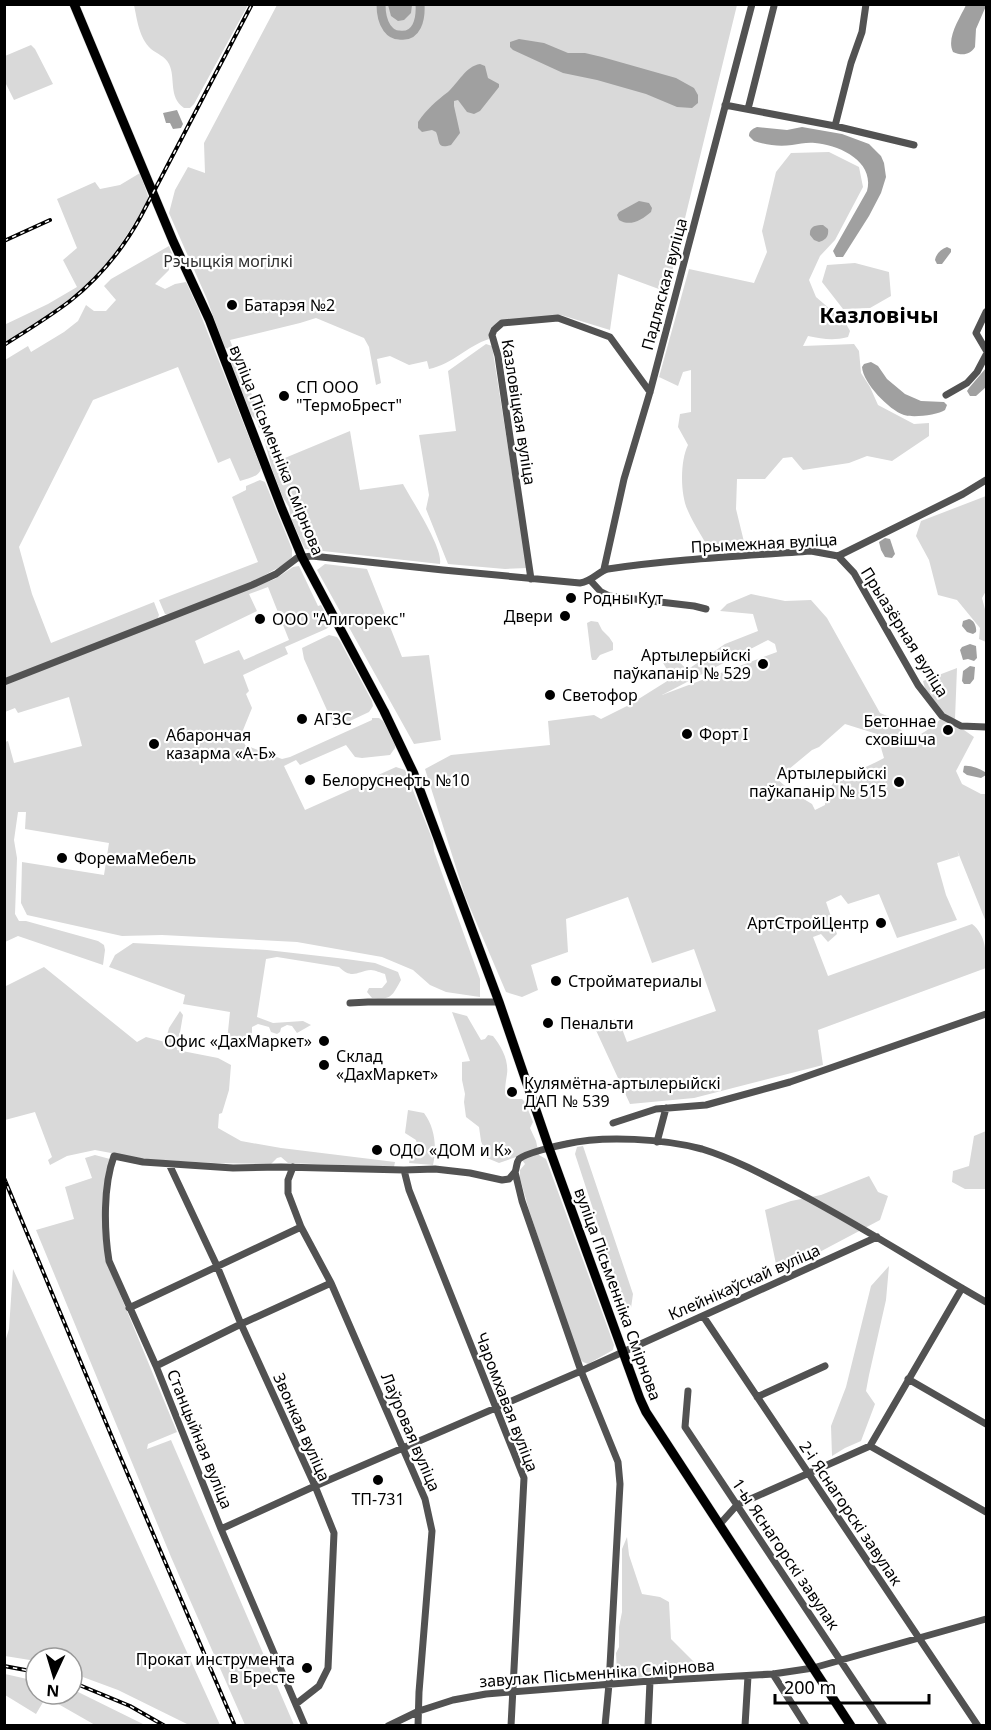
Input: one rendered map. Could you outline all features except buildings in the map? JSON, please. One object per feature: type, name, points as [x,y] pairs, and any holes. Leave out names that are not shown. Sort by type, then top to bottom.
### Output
[{"type":"main road","name":"вуліца Пісьменніка Смірнова","points":[[74,4],[173,241],[209,319],[302,556],[404,753],[500,1002],[549,1148],[622,1352],[646,1412],[851,1725]]},
{"type":"street","name":"Падляская вуліца","points":[[604,569],[624,479],[650,392],[752,4]]},
{"type":"street","points":[[835,126],[850,63],[862,32],[866,4]]},
{"type":"street","points":[[748,109],[774,6]]},
{"type":"street","points":[[725,105],[835,126],[914,145]]},
{"type":"street","points":[[987,312],[975,333],[987,350]]},
{"type":"street","name":"Казловіцкая вуліца","points":[[531,579],[498,356],[492,335],[494,330],[502,323],[558,318],[610,337],[650,392]]},
{"type":"street","points":[[946,395],[967,383],[987,355]]},
{"type":"street","name":"Прымежная вуліца","points":[[604,569],[811,551],[838,556],[987,480]]},
{"type":"street","points":[[4,682],[252,585],[270,577],[302,556],[323,556],[580,583],[599,575],[604,569]]},
{"type":"street","name":"Прыазёрная вуліца","points":[[838,556],[854,573],[918,685],[942,716],[961,726],[987,727]]},
{"type":"street","points":[[590,580],[601,592],[609,596],[706,609]]},
{"type":"street","points":[[350,1003],[500,1002]]},
{"type":"street","points":[[613,1123],[656,1109],[706,1105],[790,1082],[987,1014]]},
{"type":"street","points":[[657,1142],[666,1108]]},
{"type":"street","points":[[169,1164],[233,1168],[435,1169],[502,1180],[509,1179],[517,1161],[523,1157],[549,1148],[587,1140],[657,1142],[701,1149],[733,1160],[806,1197],[987,1302]]},
{"type":"street","name":"Станцыйная вуліца","points":[[169,1164],[114,1156],[109,1169],[106,1205],[109,1261],[156,1366],[221,1529],[305,1725]]},
{"type":"street","name":"Звонкая вуліца","points":[[169,1164],[315,1486],[333,1533],[328,1668],[319,1686],[296,1704]]},
{"type":"street","name":"Лаўровая вуліца","points":[[293,1167],[288,1180],[288,1193],[301,1227],[331,1283],[425,1499],[432,1531],[418,1725]]},
{"type":"street","name":"Чаромхавая вуліца","points":[[404,1170],[409,1190],[524,1478],[511,1725]]},
{"type":"street","points":[[514,1172],[581,1371],[618,1462],[620,1484],[605,1725]]},
{"type":"street","points":[[129,1308],[301,1227]]},
{"type":"street","name":"Клейнікаўскай вуліца","points":[[221,1529],[581,1371],[877,1237]]},
{"type":"street","points":[[156,1366],[331,1283]]},
{"type":"street","points":[[718,1525],[737,1505],[870,1446],[962,1288]]},
{"type":"street","name":"2-і Яснагорскі завулак","points":[[703,1316],[978,1725]]},
{"type":"street","points":[[757,1397],[825,1366]]},
{"type":"street","points":[[908,1379],[987,1424]]},
{"type":"street","name":"1-ы Яснагорскі завулак","points":[[688,1391],[686,1427],[884,1725]]},
{"type":"street","points":[[870,1446],[987,1512]]},
{"type":"street","points":[[813,1668],[987,1619]]},
{"type":"street","name":"завулак Пісьменніка Смірнова","points":[[388,1725],[419,1711],[453,1700],[486,1694],[748,1676],[813,1668]]},
{"type":"street","points":[[773,1674],[806,1725]]},
{"type":"street","points":[[745,1725],[748,1676]]},
{"type":"street","points":[[648,1725],[650,1681]]},
{"type":"green space","points":[[134,5],[248,5],[190,108],[184,108],[179,104],[174,93],[171,69],[163,57],[147,45],[139,28]]},
{"type":"green space","name":"Рэчыцкія могілкі","points":[[277,5],[737,5],[667,292],[618,274],[610,330],[561,315],[504,321],[491,327],[489,339],[438,367],[429,369],[427,361],[409,365],[390,356],[377,359],[381,383],[376,385],[369,347],[364,338],[316,318],[230,340],[233,348],[224,347],[207,299],[169,213],[175,190],[188,167],[205,173],[204,143]]},
{"type":"green space","points":[[31,45],[53,84],[14,100],[5,82],[5,56]]},
{"type":"green space","points":[[829,152],[859,167],[863,187],[835,240],[820,256],[809,280],[816,297],[845,322],[850,331],[848,337],[838,339],[808,336],[803,346],[854,344],[859,351],[861,373],[878,405],[914,424],[929,423],[929,436],[892,461],[867,456],[849,463],[803,470],[792,457],[783,458],[765,479],[737,479],[736,509],[746,550],[711,553],[688,511],[682,487],[682,468],[688,445],[678,427],[680,414],[691,412],[691,370],[683,372],[678,386],[659,377],[689,269],[754,283],[767,252],[762,231],[776,172],[791,153]]},
{"type":"green space","points":[[140,173],[149,199],[100,272],[68,303],[5,343],[4,325],[77,287],[63,260],[77,248],[57,199],[95,182],[100,189],[120,185]]},
{"type":"green space","points":[[169,246],[174,259],[168,263],[169,270],[155,284],[165,289],[186,282],[261,468],[256,475],[240,481],[230,458],[218,463],[178,367],[93,400],[19,547],[32,594],[51,643],[154,602],[159,615],[157,620],[170,615],[165,614],[159,600],[258,562],[232,497],[246,490],[246,486],[260,480],[265,482],[292,549],[292,557],[261,578],[253,587],[275,579],[293,567],[299,566],[318,606],[321,605],[331,624],[326,629],[285,647],[288,654],[243,675],[249,691],[246,694],[252,708],[241,735],[245,745],[282,759],[372,720],[372,718],[379,718],[383,721],[395,743],[395,748],[390,755],[355,757],[346,745],[300,765],[296,760],[284,766],[305,810],[396,767],[405,770],[433,841],[434,851],[480,979],[480,997],[446,992],[430,985],[413,970],[382,957],[297,942],[162,935],[122,936],[27,915],[21,903],[22,862],[104,875],[109,843],[25,829],[26,812],[18,812],[14,840],[17,858],[15,914],[19,921],[98,941],[104,945],[103,965],[18,936],[5,942],[5,742],[8,741],[14,763],[82,746],[69,697],[18,713],[15,708],[5,712],[5,360],[28,346],[31,352],[64,332],[78,321],[86,305],[94,311],[106,311],[116,300],[104,286],[111,279]],"holes":[[[268,587],[289,640],[244,660],[239,650],[204,664],[195,641],[257,611],[249,594]]]},
{"type":"green space","points":[[855,263],[889,272],[891,296],[870,308],[843,309],[822,282],[827,265]]},
{"type":"green space","points":[[486,344],[492,346],[527,568],[505,569],[448,564],[426,509],[429,495],[419,435],[456,431],[448,371]]},
{"type":"green space","points":[[234,352],[265,426],[259,428],[256,420],[250,414],[229,358]]},
{"type":"green space","points":[[350,431],[360,490],[403,484],[432,536],[440,556],[440,564],[305,549],[272,469],[265,436],[269,434],[280,460]]},
{"type":"green space","points":[[986,496],[986,591],[982,598],[986,613],[986,642],[979,639],[980,628],[957,600],[938,595],[929,560],[916,536],[921,521]]},
{"type":"green space","points":[[325,564],[367,569],[402,657],[429,655],[441,740],[414,744],[317,570]]},
{"type":"green space","points":[[751,594],[785,601],[811,600],[827,618],[880,713],[892,718],[910,741],[944,716],[926,692],[923,681],[957,668],[955,719],[974,737],[956,771],[962,784],[981,794],[986,794],[986,922],[957,850],[959,856],[937,863],[946,895],[957,920],[897,938],[879,894],[848,904],[841,895],[826,902],[837,934],[828,942],[821,934],[813,937],[828,976],[972,924],[983,938],[986,968],[818,1030],[823,1065],[694,1098],[630,1104],[594,1026],[618,1018],[627,1042],[716,1011],[694,949],[652,963],[628,897],[566,919],[568,952],[531,965],[538,990],[522,997],[506,992],[465,896],[425,769],[451,755],[550,745],[548,721],[594,715],[601,719],[629,705],[672,678],[659,656],[669,651],[687,670],[725,644],[758,631],[753,614],[720,611],[727,604]],"holes":[[[768,640],[775,644],[777,652],[662,695]],[[845,724],[877,734],[884,758],[840,777],[831,786],[825,805],[815,810],[812,804],[792,792],[777,779]]]},
{"type":"green space","points":[[598,622],[613,643],[613,650],[600,655],[596,660],[592,660],[591,656],[587,623]]},
{"type":"green space","points":[[329,635],[337,637],[340,641],[373,706],[369,712],[335,728],[304,659],[302,648]]},
{"type":"green space","points":[[133,943],[267,950],[375,963],[398,972],[401,980],[391,996],[372,998],[367,992],[369,988],[382,988],[387,982],[385,974],[371,970],[351,974],[339,967],[277,957],[266,959],[257,1017],[273,1023],[303,1021],[311,1025],[297,1033],[292,1026],[287,1025],[277,1034],[271,1032],[269,1027],[258,1024],[252,1027],[250,1043],[227,1041],[230,1012],[183,1004],[185,995],[109,967],[115,955]]},
{"type":"green space","points":[[44,967],[137,1042],[146,1037],[165,1042],[169,1028],[180,1011],[183,1015],[177,1050],[218,1058],[231,1065],[229,1090],[222,1113],[219,1114],[218,1128],[241,1141],[395,1162],[394,1167],[288,1163],[281,1157],[271,1164],[143,1159],[95,1150],[67,1156],[50,1165],[48,1160],[52,1157],[35,1112],[5,1120],[4,987]]},
{"type":"green space","points":[[452,1012],[467,1016],[481,1040],[488,1035],[493,1036],[496,1040],[507,1064],[505,1094],[525,1102],[533,1122],[530,1128],[539,1155],[546,1159],[614,1345],[613,1350],[588,1364],[579,1358],[529,1210],[520,1178],[520,1170],[525,1164],[519,1156],[499,1163],[487,1158],[479,1127],[466,1117],[462,1062],[470,1061]]},
{"type":"green space","points":[[408,1110],[424,1113],[431,1125],[435,1145],[433,1165],[409,1163],[412,1150],[418,1148],[416,1140],[405,1133]]},
{"type":"green space","points":[[986,1131],[986,1189],[965,1189],[952,1182],[953,1171],[969,1166],[974,1136]]},
{"type":"green space","points":[[583,1146],[633,1294],[631,1308],[626,1310],[575,1154],[577,1147]]},
{"type":"green space","points":[[95,1155],[110,1159],[106,1172],[105,1258],[177,1432],[148,1444],[147,1449],[171,1440],[294,1725],[245,1725],[171,1557],[36,1230],[74,1219],[65,1187],[92,1178],[85,1158]]},
{"type":"green space","points":[[869,1176],[878,1192],[888,1196],[880,1220],[778,1274],[765,1210],[791,1201],[821,1195]]},
{"type":"green space","points":[[889,1266],[886,1300],[866,1391],[875,1404],[861,1441],[832,1456],[831,1426],[846,1387],[871,1286]]},
{"type":"green space","points":[[13,1269],[220,1725],[189,1725],[118,1690],[84,1677],[84,1646],[24,1646],[24,1659],[5,1656],[4,1345],[9,1329]]},
{"type":"green space","points":[[627,1537],[629,1555],[642,1594],[660,1597],[669,1602],[671,1639],[697,1665],[694,1673],[622,1679],[617,1674],[616,1653],[619,1647],[622,1612],[622,1549]]},
{"type":"green space","points":[[5,1674],[24,1678],[24,1706],[41,1706],[36,1714],[5,1695]]},
{"type":"green space","points":[[84,1695],[145,1725],[95,1725],[62,1706],[84,1706]]},
{"type":"shaded area","points":[[388,5],[412,5],[411,13],[404,20],[398,21],[391,16]]},
{"type":"shaded area","points":[[966,5],[986,6],[976,29],[975,47],[966,54],[960,54],[953,52],[951,41]]},
{"type":"shaded area","points":[[519,39],[544,43],[568,53],[585,53],[602,57],[676,78],[694,88],[698,95],[698,103],[692,108],[677,107],[646,94],[563,73],[513,50],[510,42]]},
{"type":"shaded area","points":[[480,64],[485,66],[488,78],[499,84],[499,87],[480,111],[474,114],[467,112],[458,100],[454,101],[460,133],[451,145],[443,146],[439,143],[436,132],[432,130],[422,132],[418,128],[418,122],[466,71]]},
{"type":"shaded area","points":[[177,110],[183,124],[181,128],[173,129],[170,123],[166,123],[163,113]]},
{"type":"shaded area","points":[[757,127],[787,130],[802,127],[842,134],[869,144],[881,156],[886,177],[881,193],[843,257],[836,257],[833,251],[867,191],[866,171],[853,156],[824,144],[777,146],[754,141],[749,134]]},
{"type":"shaded area","points":[[639,201],[649,203],[652,208],[651,212],[636,222],[627,223],[619,220],[617,215],[619,212]]},
{"type":"shaded area","points":[[823,225],[828,229],[828,234],[824,240],[819,242],[814,240],[810,235],[812,228]]},
{"type":"shaded area","points":[[947,247],[951,249],[951,252],[942,264],[937,264],[936,256]]},
{"type":"shaded area","points":[[871,362],[878,366],[887,379],[905,394],[921,401],[944,402],[947,405],[945,410],[908,416],[891,408],[872,388],[863,373],[864,364]]},
{"type":"shaded area","points":[[986,368],[986,387],[976,396],[970,396],[967,391]]},
{"type":"shaded area","points":[[885,538],[890,539],[895,554],[892,558],[885,557],[881,550],[879,542]]},
{"type":"shaded area","points":[[969,619],[976,626],[976,632],[973,634],[967,632],[962,626],[963,621]]},
{"type":"shaded area","points":[[970,644],[976,646],[977,658],[974,661],[963,660],[960,650]]},
{"type":"shaded area","points":[[970,666],[975,667],[974,679],[970,684],[964,684],[963,671]]},
{"type":"shaded area","points":[[964,766],[978,769],[986,775],[981,778],[967,775],[963,772]]},
{"type":"waterway","points":[[381,4],[384,23],[391,32],[397,35],[410,34],[417,26],[420,4]]},
{"type":"railway","points":[[4,345],[70,301],[91,283],[118,251],[141,216],[252,4]]},
{"type":"railway","points":[[4,241],[50,220]]},
{"type":"railway","points":[[4,1178],[235,1726]]},
{"type":"railway","points":[[4,1666],[24,1670]]},
{"type":"railway","points":[[84,1687],[130,1706],[165,1726]]},
{"type":"place","name":"Батарэя №2","points":[[232,305]]},
{"type":"place","name":"СП ООО \"ТермоБрест\"","points":[[284,396]]},
{"type":"place","name":"Родны Кут","points":[[571,598]]},
{"type":"place","name":"Двери","points":[[565,616]]},
{"type":"place","name":"ООО \"Алигорекс\"","points":[[260,619]]},
{"type":"place","name":"Артылерыйскі паўкапанір № 529","points":[[763,664]]},
{"type":"place","name":"Светофор","points":[[550,695]]},
{"type":"place","name":"АГЗС","points":[[302,719]]},
{"type":"place","name":"Бетоннае сховішча","points":[[948,730]]},
{"type":"place","name":"Форт I","points":[[687,734]]},
{"type":"place","name":"Абарончая казарма «А-Б»","points":[[154,744]]},
{"type":"place","name":"Белоруснефть №10","points":[[310,780]]},
{"type":"place","name":"Артылерыйскі паўкапанір № 515","points":[[899,782]]},
{"type":"place","name":"ФоремаМебель","points":[[62,858]]},
{"type":"place","name":"АртСтройЦентр","points":[[881,923]]},
{"type":"place","name":"Стройматериалы","points":[[556,981]]},
{"type":"place","name":"Пенальти","points":[[548,1023]]},
{"type":"place","name":"Офис «ДахМаркет»","points":[[324,1041]]},
{"type":"place","name":"Склад «ДахМаркет»","points":[[324,1065]]},
{"type":"place","name":"Кулямётна-артылерыйскі ДАП № 539","points":[[512,1092]]},
{"type":"place","name":"ОДО «ДОМ и К»","points":[[377,1150]]},
{"type":"place","name":"ТП-731","points":[[378,1480]]},
{"type":"place","name":"Прокат инструмента в Бресте","points":[[307,1668]]},
{"type":"district","name":"Казловічы","points":[[879,314]]}]
